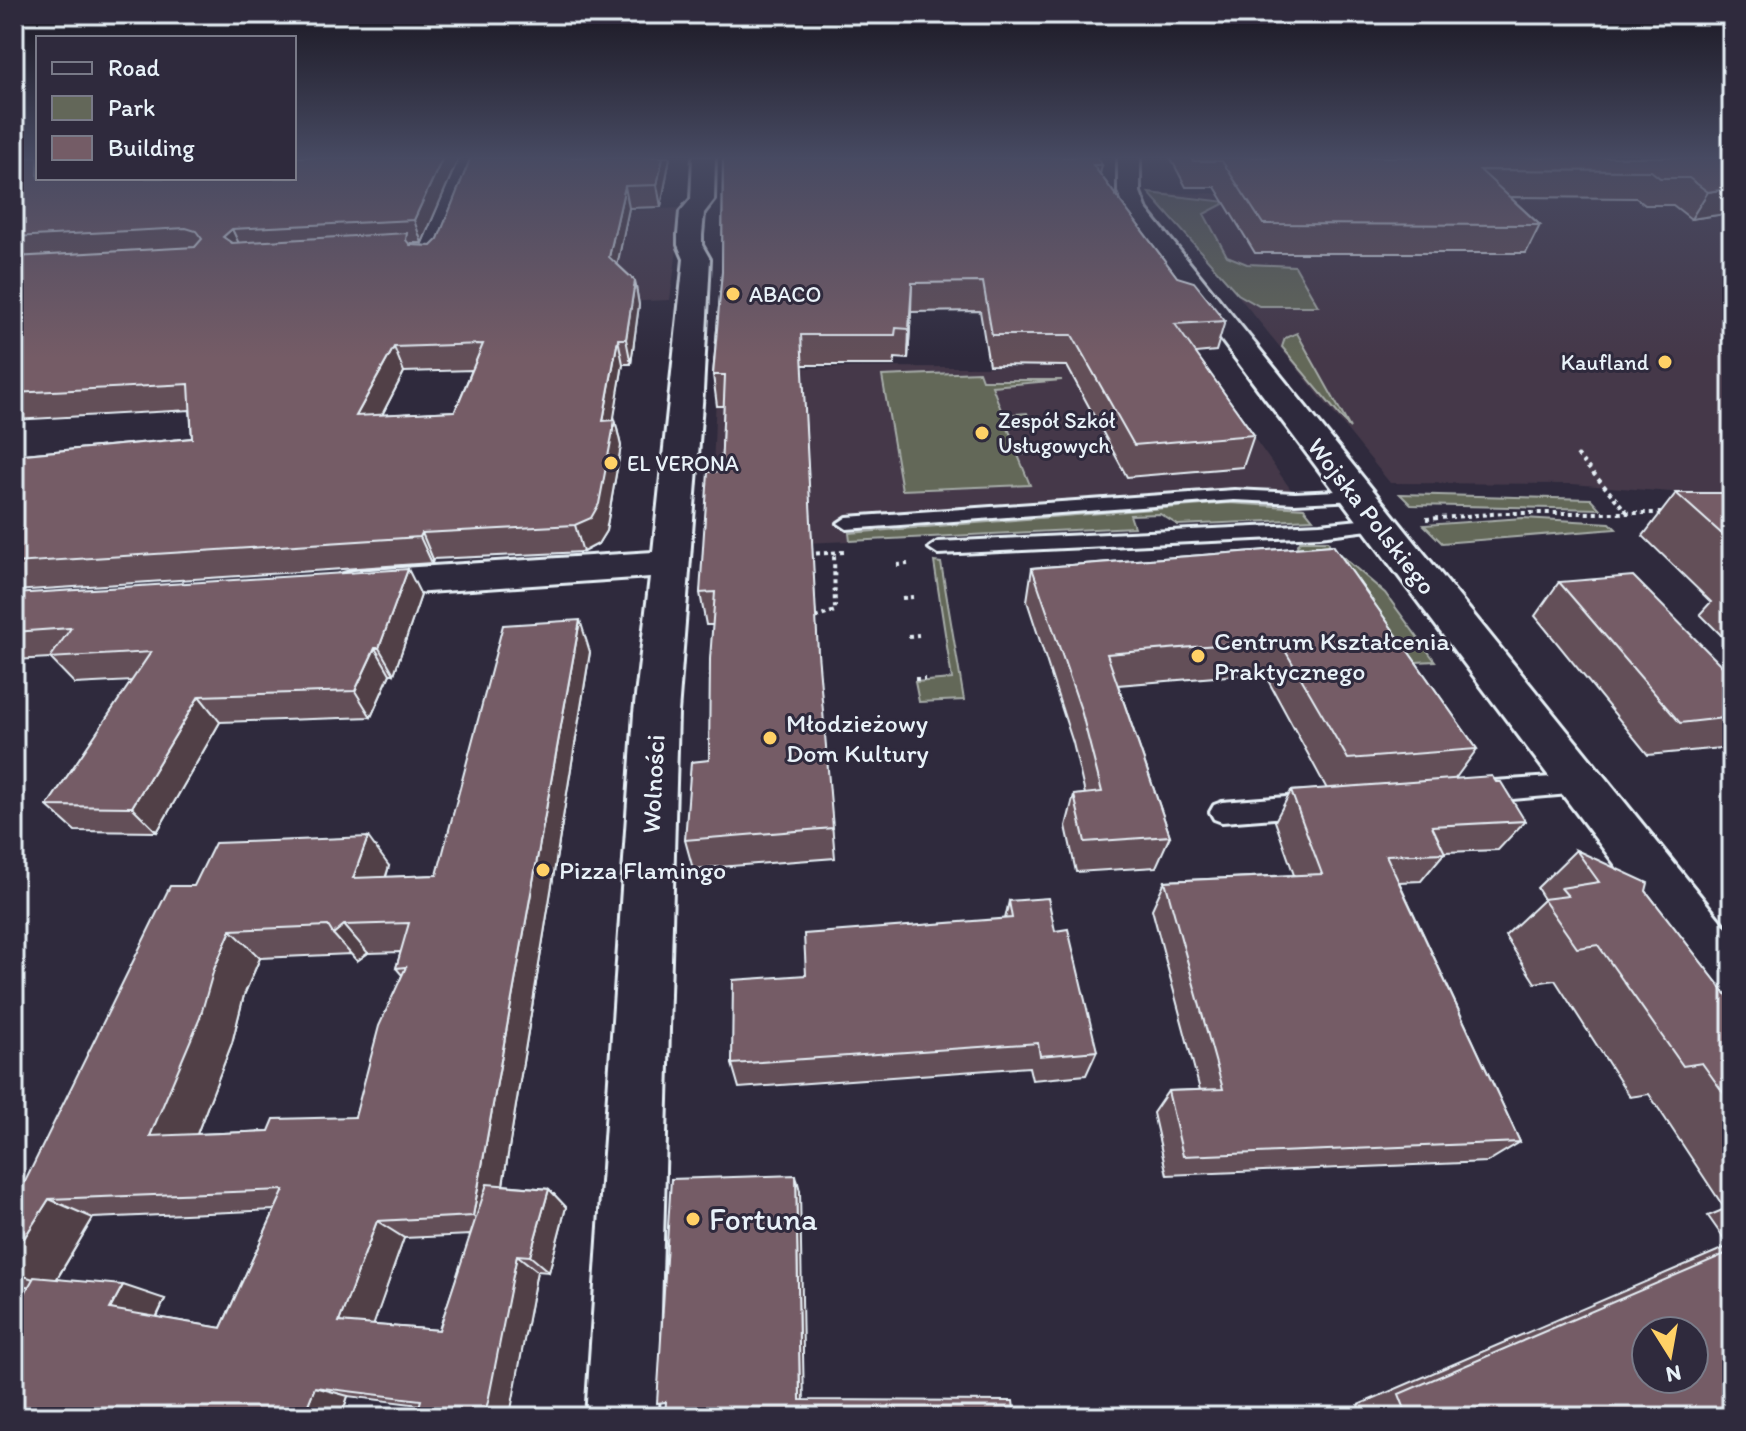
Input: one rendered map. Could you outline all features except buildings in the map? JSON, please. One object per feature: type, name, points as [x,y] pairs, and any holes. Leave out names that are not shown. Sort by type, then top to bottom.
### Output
[{"type":"street","name":"Wolności","points":[[622,1417],[656,713],[697,259],[690,245],[691,224]]},
{"type":"street","name":"Wojska Polskiego","points":[[1147,224],[1385,513],[1581,784],[1728,968]]},
{"type":"street","points":[[315,587],[671,563]]},
{"type":"lane","points":[[847,523],[1234,495],[1295,498],[1385,513]]},
{"type":"lane","points":[[938,548],[1320,530],[1385,513]]},
{"type":"lane","points":[[1461,793],[1581,784]]},
{"type":"lane","points":[[1222,812],[1333,803]]},
{"type":"path","points":[[1577,455],[1628,513]]},
{"type":"path","points":[[1385,513],[1672,513]]},
{"type":"path","points":[[803,554],[847,552]]},
{"type":"path","points":[[815,618],[835,611],[834,553]]},
{"type":"path","points":[[897,565],[908,564]]},
{"type":"path","points":[[902,598],[913,597]]},
{"type":"path","points":[[908,636],[919,635]]},
{"type":"path","points":[[915,679],[925,679]]},
{"type":"shaded area","points":[[464,224],[681,224],[670,300],[295,315],[445,269]]},
{"type":"shaded area","points":[[1180,224],[1732,224],[1732,497],[1572,484],[1390,483]]},
{"type":"shaded area","name":"Zespół Szkół Usługowych","points":[[1203,366],[1304,508],[1229,503],[849,533],[850,541],[710,547],[717,368]]},
{"type":"green space","points":[[1176,224],[1209,224],[1227,256],[1247,264],[1295,266],[1318,306],[1259,306],[1238,294]]},
{"type":"green space","points":[[1297,333],[1350,428],[1282,347],[1285,338]]},
{"type":"green space","points":[[979,372],[982,380],[1062,380],[992,386],[1003,415],[1027,413],[1029,419],[1005,421],[1016,448],[1039,446],[1042,452],[1018,455],[1030,485],[902,490],[882,376]]},
{"type":"green space","points":[[1400,494],[1591,499],[1600,509],[1411,505]]},
{"type":"green space","points":[[1229,503],[1304,508],[1313,519],[1178,525],[1160,514],[1130,515],[1134,527],[850,541],[849,533]]},
{"type":"green space","points":[[1523,518],[1610,523],[1616,529],[1442,543],[1424,525]]},
{"type":"green space","points":[[1300,541],[1328,541],[1385,593],[1435,661],[1375,664],[1296,548]]},
{"type":"green space","points":[[934,562],[941,563],[964,700],[919,702],[915,682],[952,679]]},
{"type":"place","name":"ABACO","points":[[733,294]]},
{"type":"place","name":"Kaufland","points":[[1665,362]]},
{"type":"place","name":"Zespół Szkół Usługowych","points":[[982,433]]},
{"type":"place","name":"EL VERONA","points":[[611,463]]},
{"type":"place","name":"Centrum Kształcenia Praktycznego","points":[[1198,656]]},
{"type":"place","name":"Młodzieżowy Dom Kultury","points":[[770,738]]},
{"type":"place","name":"Pizza Flamingo","points":[[543,870]]},
{"type":"place","name":"Fortuna","points":[[693,1219]]}]
